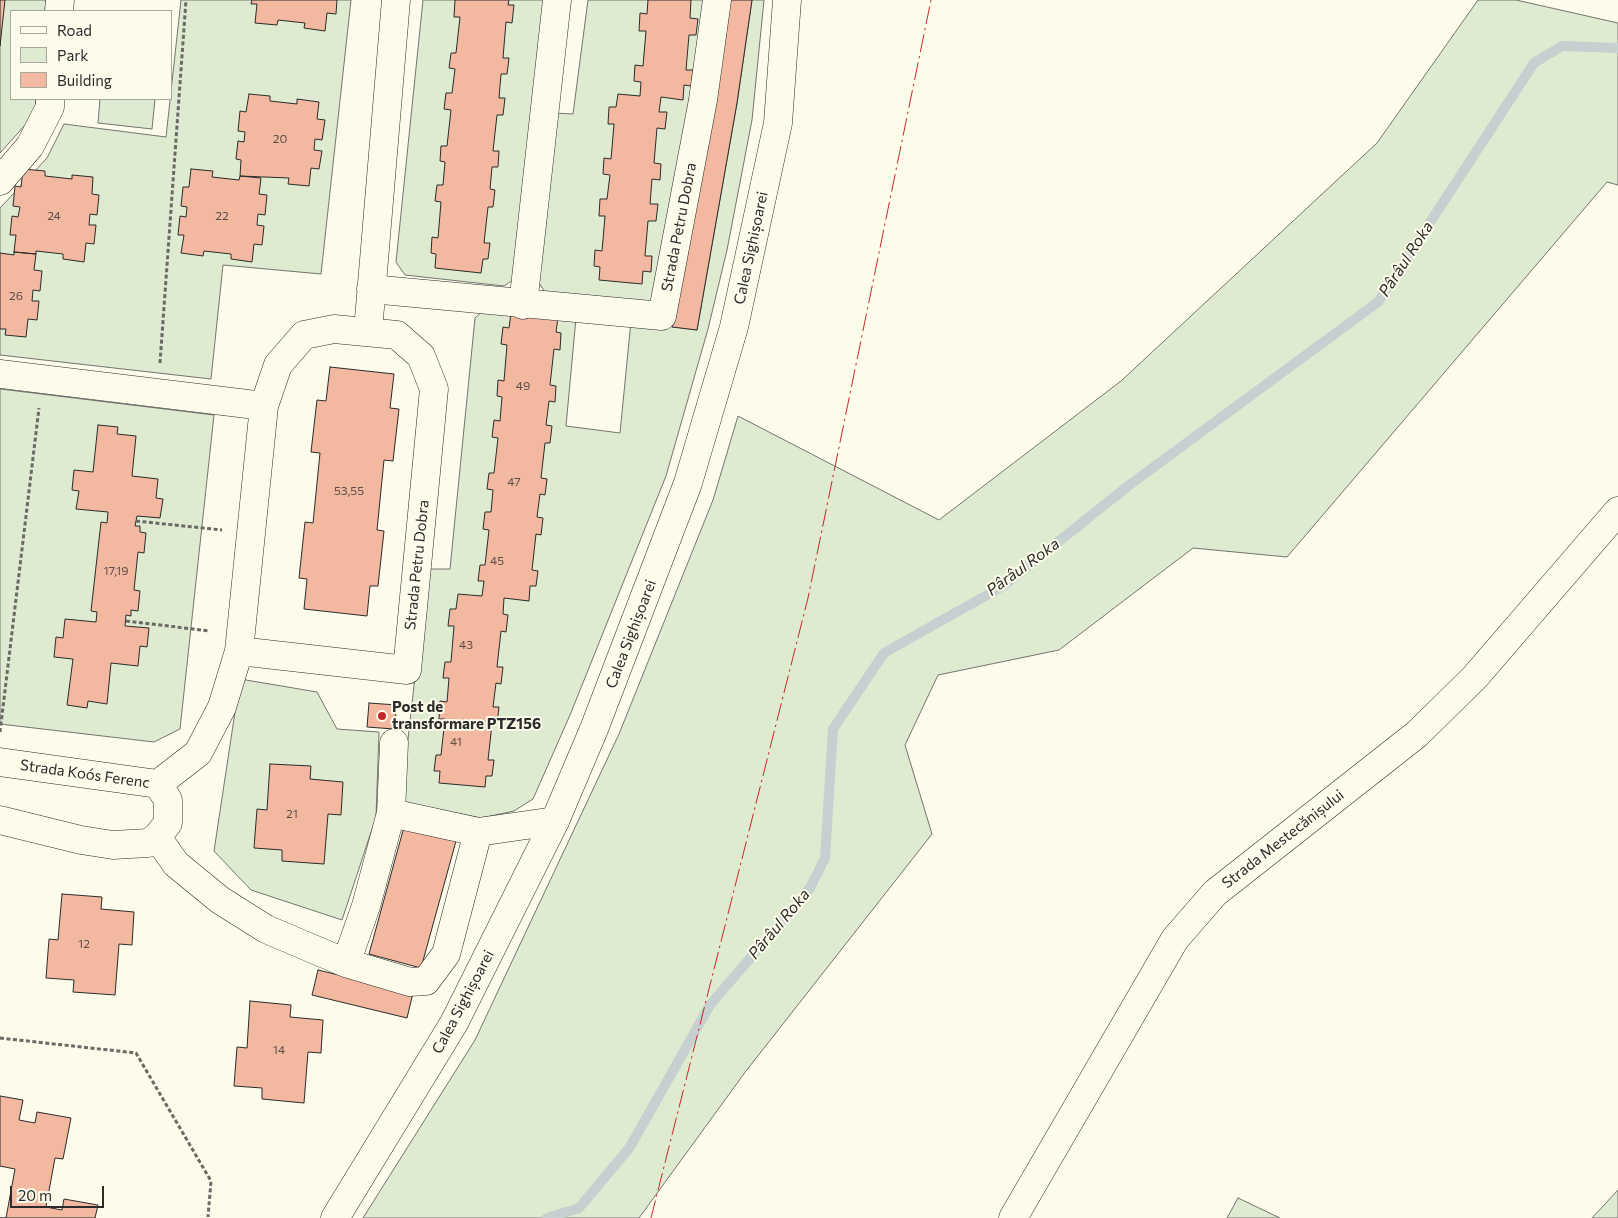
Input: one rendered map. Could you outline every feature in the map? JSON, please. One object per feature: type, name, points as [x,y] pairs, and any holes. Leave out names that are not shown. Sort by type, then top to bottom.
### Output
[{"type":"street","points":[[368,331],[396,0]]},
{"type":"street","points":[[523,305],[557,0]]},
{"type":"street","name":"Strada Petru Dobra","points":[[371,290],[662,316],[704,100],[717,0]]},
{"type":"street","name":"Calea Sighișoarei","points":[[335,1218],[454,1024],[555,821],[594,729],[688,483],[734,327],[778,123],[787,0]]},
{"type":"street","points":[[0,181],[30,146],[50,107],[50,100]]},
{"type":"street","name":"Strada Petru Dobra","points":[[158,784],[198,753],[222,707],[239,650],[264,406],[278,365],[304,335],[334,329],[368,331],[397,336],[421,356],[434,388],[407,670],[239,650]]},
{"type":"street","points":[[0,374],[264,406]]},
{"type":"street","name":"Strada Mestecănișului","points":[[1013,1218],[1180,932],[1215,893],[1417,734],[1476,677],[1618,511]]},
{"type":"street","points":[[346,963],[366,906],[391,813],[394,743]]},
{"type":"street","name":"Strada Koós Ferenc","points":[[0,762],[158,784],[168,800],[168,823],[156,837]]},
{"type":"street","points":[[391,813],[478,832],[555,821]]},
{"type":"street","points":[[0,820],[81,840],[113,845],[148,843],[156,837],[176,864],[220,900],[266,929],[346,963],[410,982],[426,981],[446,954],[478,832]]},
{"type":"path","points":[[158,394],[186,0]]},
{"type":"path","points":[[0,736],[43,380]]},
{"type":"path","points":[[136,521],[222,530]]},
{"type":"path","points":[[126,621],[210,631]]},
{"type":"path","points":[[0,1038],[136,1053],[211,1181],[208,1217]]},
{"type":"green space","points":[[0,0],[46,0],[45,10],[10,10],[10,100],[36,100],[35,114],[0,153]]},
{"type":"green space","points":[[181,0],[351,0],[321,274],[223,265],[211,379],[0,355],[0,208],[47,158],[64,124],[166,137],[170,100],[172,100],[172,82]]},
{"type":"green space","points":[[423,0],[546,0],[519,276],[504,286],[405,275],[396,262]]},
{"type":"green space","points":[[588,0],[708,0],[658,294],[646,305],[546,294],[538,281],[554,113],[573,114]]},
{"type":"green space","points":[[752,0],[764,0],[752,120],[727,250],[708,329],[666,476],[570,715],[533,799],[514,811],[481,818],[401,802],[427,569],[450,569],[475,318],[484,310],[576,318],[566,426],[620,433],[631,321],[697,330],[737,103]]},
{"type":"green space","points":[[1478,0],[1516,0],[1618,23],[1618,185],[1607,182],[1287,557],[1193,548],[1059,650],[938,675],[905,745],[932,834],[746,1071],[639,1218],[363,1218],[475,1040],[619,734],[713,500],[738,416],[939,520],[1121,381],[1377,143]]},
{"type":"green space","points":[[100,100],[155,100],[152,129],[98,123]]},
{"type":"green space","points":[[0,389],[214,415],[180,729],[154,742],[0,724]]},
{"type":"green space","points":[[240,679],[317,692],[337,729],[379,732],[376,817],[342,920],[251,890],[214,851]]},
{"type":"green space","points":[[1618,1190],[1618,1218],[1592,1218]]},
{"type":"green space","points":[[1238,1198],[1280,1218],[1227,1218]]},
{"type":"building","points":[[0,0],[5,0],[0,46]]},
{"type":"building","points":[[252,0],[337,0],[336,14],[327,13],[325,31],[304,28],[305,23],[278,20],[277,25],[255,23],[257,4],[251,4]]},
{"type":"building","points":[[455,0],[509,0],[508,5],[514,5],[512,23],[506,22],[503,58],[509,58],[507,74],[501,74],[499,98],[505,98],[503,115],[497,115],[493,151],[499,151],[498,167],[492,167],[490,189],[495,190],[493,207],[488,207],[484,243],[490,243],[488,259],[483,259],[481,273],[435,268],[436,254],[431,253],[432,237],[438,238],[441,202],[435,201],[437,185],[443,185],[445,162],[440,161],[441,146],[447,146],[451,110],[444,109],[446,93],[452,93],[455,69],[449,68],[451,53],[456,53],[460,17],[454,17]]},
{"type":"building","points":[[648,0],[691,0],[690,18],[698,19],[696,35],[689,35],[686,70],[693,70],[691,86],[684,85],[683,100],[661,97],[659,112],[667,112],[665,129],[657,128],[654,163],[661,164],[660,180],[652,179],[650,204],[658,204],[656,221],[648,221],[645,256],[652,256],[651,272],[643,271],[642,284],[599,280],[600,267],[594,266],[595,250],[602,251],[605,216],[599,216],[600,199],[607,199],[610,175],[603,174],[604,158],[611,159],[614,124],[608,124],[609,107],[616,107],[618,94],[640,96],[641,82],[634,81],[635,65],[643,66],[646,31],[639,31],[640,13],[647,14]]},
{"type":"building","points":[[728,0],[752,0],[737,103],[697,330],[672,327],[713,100]]},
{"type":"building","points":[[249,94],[270,96],[270,101],[297,104],[297,99],[319,102],[317,119],[325,120],[322,140],[315,139],[314,150],[322,151],[319,169],[311,168],[309,186],[288,184],[289,178],[240,176],[241,160],[236,159],[238,141],[244,142],[245,132],[238,131],[240,111],[246,112]]},
{"type":"building","points":[[23,169],[45,171],[45,176],[72,179],[72,175],[93,177],[92,194],[99,195],[97,215],[90,214],[89,225],[96,225],[94,244],[86,243],[84,262],[63,259],[63,254],[36,251],[36,254],[14,252],[16,235],[10,235],[12,216],[18,217],[20,207],[13,206],[15,186],[21,187]]},
{"type":"building","points":[[191,169],[213,171],[212,177],[239,180],[240,176],[261,178],[259,194],[267,195],[265,215],[258,214],[257,225],[264,226],[262,245],[254,244],[252,262],[231,259],[231,254],[204,251],[203,256],[181,253],[184,235],[178,235],[180,216],[186,217],[187,207],[181,206],[183,187],[189,187]]},
{"type":"building","points":[[14,252],[36,254],[34,270],[42,271],[40,291],[33,290],[32,301],[39,301],[37,320],[28,319],[26,337],[5,335],[6,329],[0,329],[0,253],[14,255]]},
{"type":"building","points":[[511,313],[558,317],[556,332],[561,333],[560,350],[554,349],[550,385],[556,386],[555,402],[549,401],[546,425],[552,426],[550,443],[545,443],[541,478],[547,479],[545,495],[540,494],[537,517],[543,518],[541,535],[536,534],[532,570],[538,571],[536,586],[530,586],[529,601],[504,598],[503,614],[508,615],[506,632],[501,631],[497,667],[503,667],[501,684],[496,683],[493,707],[499,707],[497,724],[492,724],[488,760],[494,760],[492,776],[486,776],[485,787],[439,783],[440,771],[434,771],[436,755],[441,755],[445,719],[439,719],[440,701],[447,702],[449,678],[443,678],[445,662],[451,662],[454,626],[448,626],[450,609],[456,609],[458,594],[482,596],[484,581],[478,581],[480,565],[485,565],[489,530],[483,529],[485,512],[491,512],[493,490],[487,489],[489,473],[494,473],[498,438],[492,437],[494,420],[500,421],[502,397],[497,396],[498,380],[504,381],[507,345],[501,344],[503,327],[509,328]]},
{"type":"building","points":[[330,367],[394,374],[390,408],[399,409],[393,461],[384,460],[377,530],[384,531],[378,586],[370,586],[367,616],[304,609],[307,579],[299,578],[305,522],[313,523],[320,453],[311,452],[317,400],[326,401]]},
{"type":"building","points":[[98,425],[118,427],[117,434],[136,436],[132,476],[158,479],[156,498],[163,499],[160,518],[137,516],[135,526],[140,526],[140,532],[146,533],[144,553],[138,552],[134,590],[140,591],[138,611],[131,610],[131,616],[126,615],[125,626],[149,628],[147,647],[140,646],[138,666],[111,663],[107,704],[88,701],[87,708],[67,705],[73,659],[54,657],[56,637],[63,638],[65,619],[96,622],[97,612],[91,611],[101,522],[107,523],[108,512],[76,509],[79,491],[72,490],[74,470],[93,472]]},
{"type":"building","name":"Post de transformare PTZ156","points":[[369,703],[397,705],[394,729],[367,727]]},
{"type":"building","points":[[270,764],[311,766],[310,779],[343,782],[341,815],[328,814],[324,864],[282,861],[282,850],[254,848],[257,809],[267,810]]},
{"type":"building","points":[[404,827],[456,841],[421,968],[369,954]]},
{"type":"building","points":[[62,894],[102,897],[101,909],[134,912],[132,945],[119,944],[115,995],[73,992],[74,980],[46,978],[49,939],[58,940]]},
{"type":"building","points":[[318,970],[413,993],[407,1018],[312,995]]},
{"type":"building","points":[[250,1001],[291,1005],[290,1017],[323,1020],[321,1053],[308,1052],[304,1103],[262,1099],[262,1088],[234,1086],[237,1047],[247,1048]]},
{"type":"building","points":[[0,1096],[23,1100],[19,1120],[35,1123],[37,1112],[71,1118],[63,1159],[55,1158],[46,1207],[62,1210],[64,1199],[98,1205],[95,1218],[6,1218],[15,1169],[0,1166]]},
{"type":"waterway","name":"Pârâul Roka","points":[[547,1218],[579,1208],[630,1147],[710,1005],[810,888],[825,858],[833,729],[884,653],[1003,586],[1128,486],[1378,302],[1534,63],[1562,46],[1618,48]]},
{"type":"power","points":[[651,1218],[808,598],[931,0]]},
{"type":"place","name":"Post de transformare PTZ156","points":[[382,716]]}]
